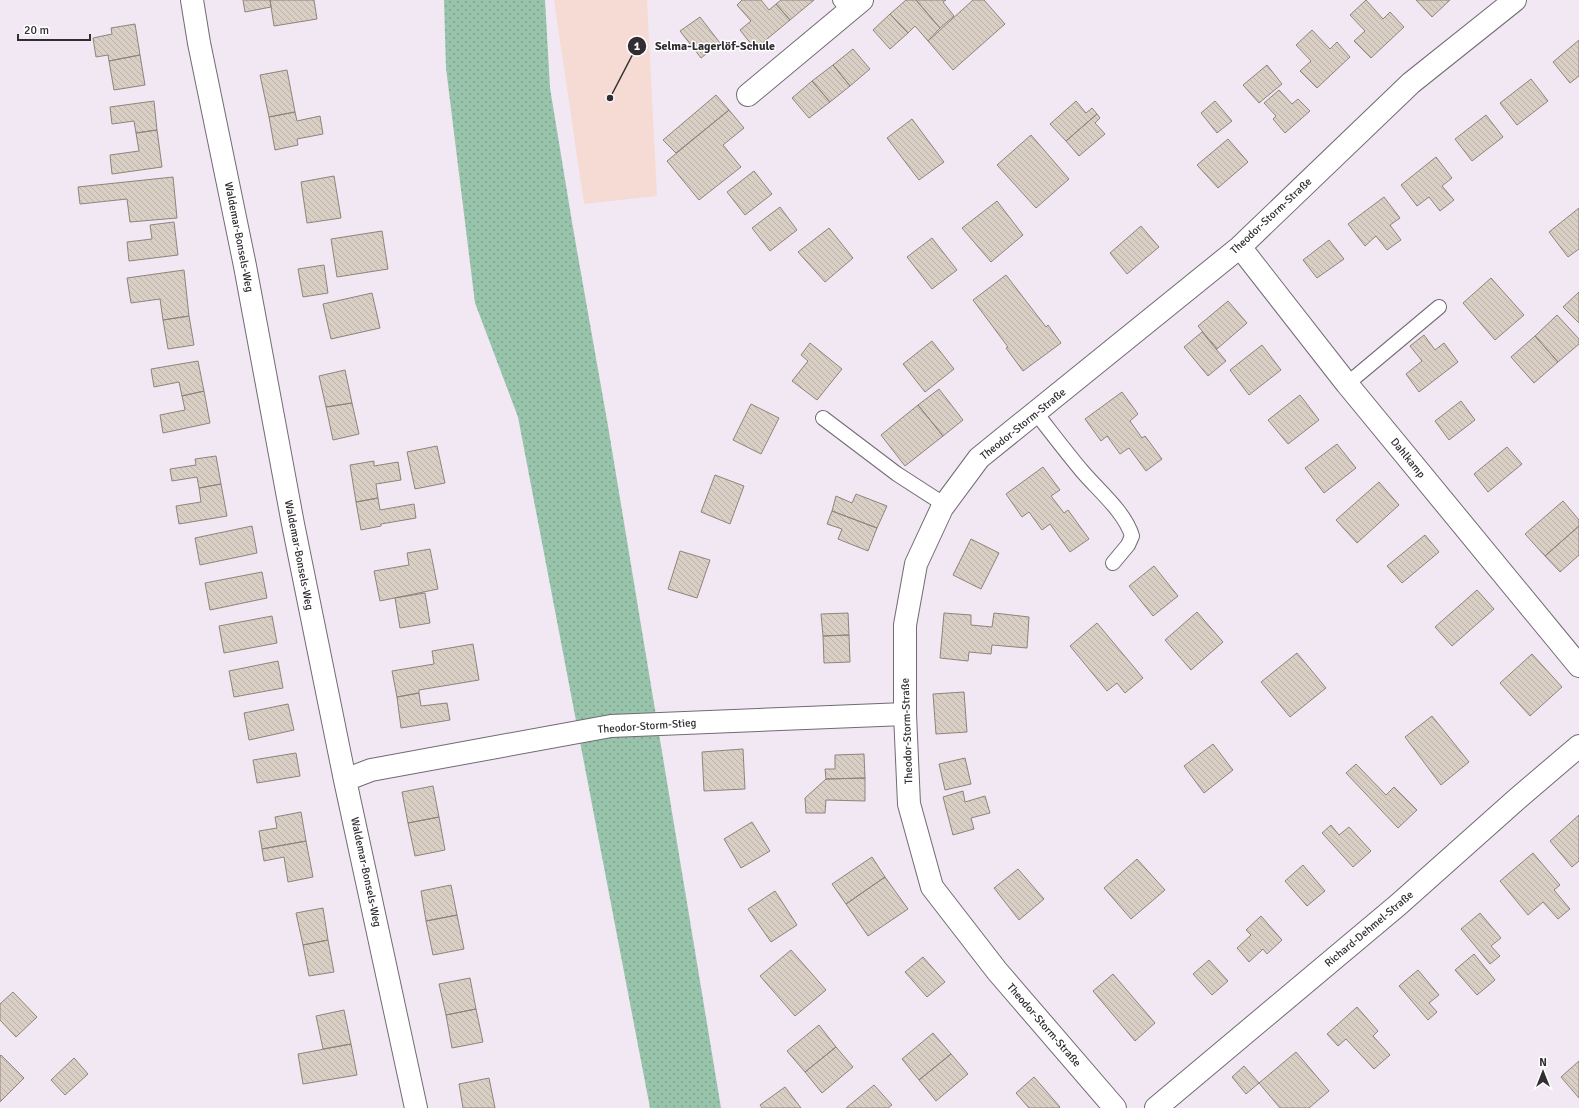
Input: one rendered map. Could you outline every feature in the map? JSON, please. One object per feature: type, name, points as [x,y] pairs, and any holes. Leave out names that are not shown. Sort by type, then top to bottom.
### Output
[{"type":"street","name":"Waldemar-Bonsels-Weg","points":[[192,0],[199,43],[245,266],[293,524],[345,780],[416,1108]]},
{"type":"street","name":"Theodor-Storm-Straße","points":[[1115,1108],[997,971],[932,888],[910,804],[905,714],[905,625],[916,564],[945,505],[979,458],[1240,247],[1411,83],[1515,0]]},
{"type":"street","points":[[748,95],[850,4]]},
{"type":"street","name":"Dahlkamp","points":[[1240,247],[1347,384],[1579,666]]},
{"type":"street","name":"Theodor-Storm-Stieg","points":[[345,780],[371,770],[611,726],[905,714]]},
{"type":"street","name":"Richard-Dehmel-Straße","points":[[1156,1108],[1398,906],[1517,798],[1579,746]]},
{"type":"lane","points":[[1347,384],[1439,307]]},
{"type":"lane","points":[[1036,413],[1082,470],[1114,506],[1130,528],[1132,536],[1128,544],[1113,563]]},
{"type":"lane","points":[[823,418],[897,474],[945,505]]},
{"type":"shaded area","points":[[554,0],[647,0],[657,196],[584,204]]},
{"type":"green space","points":[[444,0],[545,0],[550,88],[608,426],[721,1108],[650,1108],[518,417],[475,303],[446,68]]},
{"type":"building","points":[[243,0],[270,0],[271,7],[245,12]]},
{"type":"building","points":[[270,0],[314,0],[317,19],[274,26]]},
{"type":"building","points":[[742,0],[761,0],[769,10],[776,4],[790,20],[755,49],[740,30],[751,21],[737,5]]},
{"type":"building","points":[[781,0],[814,0],[790,20],[776,4]]},
{"type":"building","points":[[906,0],[916,0],[940,28],[928,41],[915,26],[908,33],[890,14]]},
{"type":"building","points":[[916,0],[946,0],[943,2],[954,16],[940,28]]},
{"type":"building","points":[[973,0],[984,0],[1005,24],[953,70],[928,41]]},
{"type":"building","points":[[1366,0],[1383,19],[1390,12],[1404,27],[1371,58],[1354,41],[1365,31],[1350,15]]},
{"type":"building","points":[[1416,0],[1450,0],[1432,17]]},
{"type":"building","points":[[890,14],[908,33],[890,49],[873,30]]},
{"type":"building","points":[[700,17],[720,43],[701,58],[680,31]]},
{"type":"building","points":[[135,24],[140,55],[109,61],[108,55],[96,57],[93,38],[112,34],[111,28]]},
{"type":"building","points":[[1312,30],[1330,49],[1337,42],[1350,57],[1317,88],[1300,71],[1311,61],[1296,45]]},
{"type":"building","points":[[1579,40],[1579,76],[1570,83],[1553,62]]},
{"type":"building","points":[[853,49],[870,69],[850,86],[833,65]]},
{"type":"building","points":[[140,55],[145,85],[114,90],[109,61]]},
{"type":"building","points":[[833,65],[850,86],[830,102],[812,81]]},
{"type":"building","points":[[1267,65],[1282,84],[1259,103],[1243,85]]},
{"type":"building","points":[[287,70],[295,112],[269,117],[260,75]]},
{"type":"building","points":[[1531,79],[1548,101],[1517,125],[1500,103]]},
{"type":"building","points":[[812,81],[830,102],[809,118],[792,98]]},
{"type":"building","points":[[1279,90],[1292,104],[1298,99],[1310,111],[1285,133],[1273,119],[1276,116],[1264,103]]},
{"type":"building","points":[[716,95],[729,110],[676,153],[663,140]]},
{"type":"building","points":[[154,101],[157,130],[136,133],[134,121],[112,124],[110,107]]},
{"type":"building","points":[[1076,101],[1086,113],[1092,108],[1097,114],[1066,141],[1050,124]]},
{"type":"building","points":[[1215,101],[1232,121],[1217,133],[1201,113]]},
{"type":"building","points":[[729,110],[744,128],[723,145],[741,167],[699,200],[667,161]]},
{"type":"building","points":[[295,112],[297,121],[320,116],[323,134],[297,139],[298,145],[275,150],[269,117]]},
{"type":"building","points":[[1097,114],[1100,118],[1095,123],[1105,134],[1079,156],[1066,141]]},
{"type":"building","points":[[1486,115],[1503,137],[1472,161],[1455,139]]},
{"type":"building","points":[[912,119],[944,162],[919,180],[887,138]]},
{"type":"building","points":[[157,130],[162,167],[112,174],[110,155],[139,151],[136,133]]},
{"type":"building","points":[[1031,135],[1069,179],[1036,208],[997,165]]},
{"type":"building","points":[[1228,139],[1248,162],[1218,188],[1197,165]]},
{"type":"building","points":[[1436,157],[1452,178],[1442,186],[1454,200],[1440,211],[1429,197],[1417,206],[1401,185]]},
{"type":"building","points":[[754,171],[772,194],[745,215],[727,192]]},
{"type":"building","points":[[334,176],[341,218],[307,223],[301,182]]},
{"type":"building","points":[[173,177],[177,218],[130,222],[127,199],[80,204],[78,187]]},
{"type":"building","points":[[1384,197],[1400,218],[1390,225],[1401,240],[1387,250],[1376,236],[1365,246],[1348,224]]},
{"type":"building","points":[[997,201],[1023,235],[991,262],[962,228]]},
{"type":"building","points":[[780,207],[797,230],[770,251],[752,228]]},
{"type":"building","points":[[1579,208],[1579,249],[1568,257],[1549,232]]},
{"type":"building","points":[[174,222],[178,255],[129,261],[127,242],[152,239],[150,225]]},
{"type":"building","points":[[1141,226],[1159,247],[1127,274],[1110,253]]},
{"type":"building","points":[[829,228],[853,258],[825,282],[798,252]]},
{"type":"building","points":[[382,231],[388,269],[337,277],[331,239]]},
{"type":"building","points":[[932,238],[957,270],[932,289],[907,257]]},
{"type":"building","points":[[1329,240],[1344,259],[1317,278],[1303,260]]},
{"type":"building","points":[[324,265],[328,293],[303,297],[298,269]]},
{"type":"building","points":[[184,270],[189,316],[163,320],[160,299],[131,303],[127,278]]},
{"type":"building","points":[[1006,275],[1046,327],[1048,325],[1061,343],[1023,371],[1006,348],[1008,347],[973,300]]},
{"type":"building","points":[[1491,278],[1524,315],[1495,340],[1463,303]]},
{"type":"building","points":[[1579,292],[1579,323],[1563,307]]},
{"type":"building","points":[[372,293],[380,328],[331,339],[323,304]]},
{"type":"building","points":[[1228,301],[1247,323],[1217,349],[1198,326]]},
{"type":"building","points":[[1557,315],[1579,339],[1579,344],[1558,362],[1535,336]]},
{"type":"building","points":[[189,316],[194,345],[168,349],[163,320]]},
{"type":"building","points":[[1202,332],[1226,361],[1208,376],[1184,347]]},
{"type":"building","points":[[1424,335],[1435,350],[1444,343],[1458,362],[1419,392],[1406,374],[1422,361],[1410,346]]},
{"type":"building","points":[[1535,336],[1558,362],[1534,383],[1511,357]]},
{"type":"building","points":[[932,341],[954,369],[925,392],[903,364]]},
{"type":"building","points":[[810,343],[842,369],[817,400],[792,381],[808,361],[801,355]]},
{"type":"building","points":[[1262,345],[1281,370],[1249,395],[1230,370]]},
{"type":"building","points":[[198,361],[204,391],[182,396],[179,382],[154,387],[151,369]]},
{"type":"building","points":[[345,370],[352,403],[326,407],[319,376]]},
{"type":"building","points":[[939,389],[963,420],[943,436],[918,405]]},
{"type":"building","points":[[204,391],[210,423],[163,433],[160,415],[185,410],[182,396]]},
{"type":"building","points":[[1122,392],[1138,414],[1130,421],[1142,438],[1145,436],[1162,459],[1146,471],[1129,448],[1120,454],[1107,436],[1101,441],[1085,419]]},
{"type":"building","points":[[1300,395],[1319,420],[1288,444],[1268,420]]},
{"type":"building","points":[[1461,401],[1475,420],[1449,440],[1435,421]]},
{"type":"building","points":[[352,403],[359,434],[333,440],[326,407]]},
{"type":"building","points":[[751,404],[779,418],[761,454],[733,440]]},
{"type":"building","points":[[918,405],[943,436],[905,466],[881,435]]},
{"type":"building","points":[[1337,444],[1356,468],[1324,493],[1305,468]]},
{"type":"building","points":[[437,446],[445,483],[415,489],[407,452]]},
{"type":"building","points":[[1507,447],[1522,464],[1488,492],[1474,474]]},
{"type":"building","points":[[216,456],[221,484],[199,488],[197,477],[172,481],[170,469],[196,465],[195,459]]},
{"type":"building","points":[[374,461],[374,466],[398,462],[401,480],[376,484],[378,498],[356,502],[350,465]]},
{"type":"building","points":[[1043,467],[1060,490],[1051,496],[1064,513],[1068,510],[1089,539],[1070,552],[1050,524],[1042,530],[1029,512],[1022,517],[1006,494]]},
{"type":"building","points":[[715,475],[744,486],[730,524],[701,512]]},
{"type":"building","points":[[1379,482],[1399,505],[1357,543],[1336,520]]},
{"type":"building","points":[[221,484],[227,516],[179,524],[176,506],[201,502],[199,488]]},
{"type":"building","points":[[856,494],[887,506],[877,528],[832,511],[836,496],[852,503]]},
{"type":"building","points":[[378,498],[380,510],[414,504],[416,518],[381,524],[381,526],[361,530],[356,502]]},
{"type":"building","points":[[1563,501],[1579,520],[1579,526],[1545,556],[1525,534]]},
{"type":"building","points":[[832,511],[877,528],[868,551],[838,539],[842,529],[827,524]]},
{"type":"building","points":[[252,526],[257,553],[200,565],[195,538]]},
{"type":"building","points":[[1579,526],[1579,555],[1560,572],[1545,556]]},
{"type":"building","points":[[1425,535],[1439,552],[1402,583],[1387,566]]},
{"type":"building","points":[[971,539],[999,553],[981,589],[953,575]]},
{"type":"building","points":[[430,549],[438,589],[380,601],[374,571],[409,565],[407,553]]},
{"type":"building","points":[[680,551],[710,560],[697,598],[668,589]]},
{"type":"building","points":[[1154,566],[1178,596],[1153,616],[1129,586]]},
{"type":"building","points":[[262,572],[267,598],[210,610],[205,583]]},
{"type":"building","points":[[1477,590],[1494,609],[1452,646],[1435,627]]},
{"type":"building","points":[[425,593],[430,623],[400,628],[395,598]]},
{"type":"building","points":[[1197,612],[1223,642],[1191,670],[1165,640]]},
{"type":"building","points":[[848,613],[849,635],[823,636],[821,614]]},
{"type":"building","points":[[944,613],[971,615],[971,625],[992,627],[994,613],[1029,617],[1027,648],[992,645],[991,654],[969,652],[968,661],[940,658]]},
{"type":"building","points":[[272,616],[277,643],[224,653],[219,626]]},
{"type":"building","points":[[1097,623],[1143,678],[1125,693],[1117,683],[1107,691],[1070,646]]},
{"type":"building","points":[[849,635],[850,662],[824,663],[823,636]]},
{"type":"building","points":[[473,644],[479,680],[419,690],[419,693],[397,697],[392,671],[434,664],[432,651]]},
{"type":"building","points":[[1297,653],[1326,688],[1290,717],[1261,682]]},
{"type":"building","points":[[1532,654],[1562,687],[1530,716],[1500,683]]},
{"type":"building","points":[[278,661],[283,688],[234,697],[229,671]]},
{"type":"building","points":[[964,692],[967,732],[936,734],[933,694]]},
{"type":"building","points":[[419,693],[421,706],[447,703],[450,720],[401,728],[397,697]]},
{"type":"building","points":[[288,704],[294,730],[249,740],[244,713]]},
{"type":"building","points":[[1432,716],[1469,762],[1441,785],[1405,737]]},
{"type":"building","points":[[1213,744],[1233,770],[1204,793],[1184,766]]},
{"type":"building","points":[[743,749],[745,789],[704,791],[702,752]]},
{"type":"building","points":[[296,753],[300,776],[257,783],[253,760]]},
{"type":"building","points":[[864,754],[865,778],[826,779],[825,769],[835,769],[835,755]]},
{"type":"building","points":[[965,758],[971,784],[945,790],[939,764]]},
{"type":"building","points":[[1356,764],[1386,795],[1394,787],[1417,810],[1398,828],[1346,773]]},
{"type":"building","points":[[865,778],[865,801],[826,800],[825,813],[806,813],[805,798],[826,779]]},
{"type":"building","points":[[433,786],[439,817],[408,823],[402,792]]},
{"type":"building","points":[[963,791],[965,802],[985,796],[990,813],[971,818],[974,829],[953,835],[943,797]]},
{"type":"building","points":[[301,812],[306,841],[262,849],[259,831],[277,828],[275,817]]},
{"type":"building","points":[[1579,815],[1579,861],[1572,867],[1550,841]]},
{"type":"building","points":[[439,817],[445,850],[415,856],[408,823]]},
{"type":"building","points":[[752,822],[770,851],[741,868],[724,839]]},
{"type":"building","points":[[1331,825],[1339,835],[1349,827],[1371,851],[1353,867],[1322,833]]},
{"type":"building","points":[[306,841],[313,877],[288,882],[284,857],[264,861],[262,849]]},
{"type":"building","points":[[1533,853],[1560,885],[1554,890],[1570,909],[1558,919],[1543,902],[1528,915],[1500,881]]},
{"type":"building","points":[[872,857],[885,877],[846,904],[832,884]]},
{"type":"building","points":[[1137,859],[1165,890],[1131,919],[1104,888]]},
{"type":"building","points":[[1303,865],[1325,891],[1307,906],[1285,881]]},
{"type":"building","points":[[1018,869],[1044,899],[1019,920],[994,888]]},
{"type":"building","points":[[885,877],[908,909],[868,936],[846,904]]},
{"type":"building","points":[[451,885],[457,915],[426,921],[421,891]]},
{"type":"building","points":[[775,891],[797,925],[771,942],[748,909]]},
{"type":"building","points":[[323,908],[328,940],[303,945],[296,913]]},
{"type":"building","points":[[1480,913],[1501,938],[1491,946],[1500,956],[1490,964],[1461,929]]},
{"type":"building","points":[[457,915],[464,949],[433,955],[426,921]]},
{"type":"building","points":[[1261,916],[1282,940],[1267,954],[1263,949],[1249,962],[1237,948],[1251,935],[1246,930]]},
{"type":"building","points":[[328,940],[334,972],[309,976],[303,945]]},
{"type":"building","points":[[791,950],[826,990],[795,1016],[760,976]]},
{"type":"building","points":[[1474,954],[1495,980],[1477,995],[1455,970]]},
{"type":"building","points":[[923,957],[945,982],[927,997],[905,972]]},
{"type":"building","points":[[1209,960],[1228,981],[1212,995],[1193,974]]},
{"type":"building","points":[[1418,970],[1439,995],[1429,1003],[1437,1012],[1428,1020],[1399,986]]},
{"type":"building","points":[[1113,974],[1155,1023],[1135,1041],[1093,991]]},
{"type":"building","points":[[470,978],[476,1009],[446,1015],[439,984]]},
{"type":"building","points":[[13,992],[37,1017],[16,1037],[0,1020],[0,1004]]},
{"type":"building","points":[[1357,1007],[1378,1031],[1373,1036],[1390,1055],[1374,1069],[1346,1039],[1338,1046],[1327,1034]]},
{"type":"building","points":[[476,1009],[483,1042],[452,1048],[446,1015]]},
{"type":"building","points":[[344,1010],[351,1044],[323,1049],[316,1016]]},
{"type":"building","points":[[819,1025],[836,1047],[805,1072],[787,1051]]},
{"type":"building","points":[[933,1033],[951,1054],[919,1080],[902,1059]]},
{"type":"building","points":[[351,1044],[357,1075],[303,1084],[298,1054]]},
{"type":"building","points":[[836,1047],[853,1067],[822,1093],[805,1072]]},
{"type":"building","points":[[1296,1052],[1329,1091],[1309,1108],[1280,1108],[1259,1083]]},
{"type":"building","points":[[951,1054],[968,1074],[936,1101],[919,1080]]},
{"type":"building","points":[[1,1055],[24,1078],[0,1102],[0,1056]]},
{"type":"building","points":[[74,1058],[88,1074],[65,1095],[51,1080]]},
{"type":"building","points":[[1579,1061],[1579,1098],[1561,1077]]},
{"type":"building","points":[[1244,1066],[1259,1083],[1246,1094],[1232,1077]]},
{"type":"building","points":[[1034,1077],[1060,1107],[1059,1108],[1029,1108],[1016,1093]]},
{"type":"building","points":[[489,1078],[495,1108],[463,1108],[459,1084]]},
{"type":"building","points":[[874,1085],[892,1105],[888,1108],[846,1108]]},
{"type":"building","points":[[785,1087],[801,1108],[762,1108],[760,1105]]},
{"type":"place","name":"Selma-Lagerlöf-Schule","points":[[610,98]]}]
